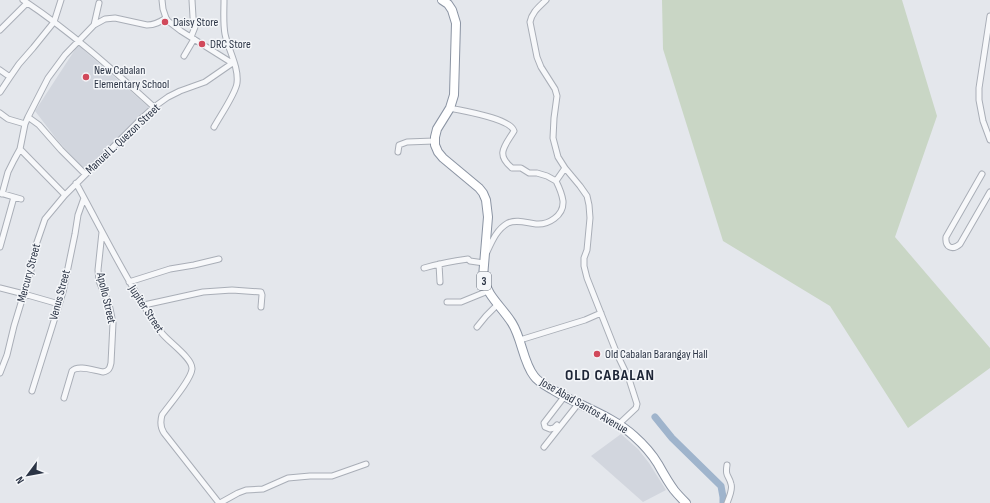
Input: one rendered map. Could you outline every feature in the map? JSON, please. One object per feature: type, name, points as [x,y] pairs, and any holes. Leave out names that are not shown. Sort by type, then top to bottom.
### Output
[{"type":"highway","points":[[434,141],[437,129],[450,108],[454,95],[456,23],[452,10],[448,4],[442,0]]},
{"type":"highway","name":"Jose Abad Santos Avenue","points":[[434,141],[440,155],[479,188],[486,200],[488,217],[483,277],[485,285],[488,292],[512,323],[533,376],[564,397],[619,424],[635,437],[646,448],[674,489],[686,503]]},
{"type":"street","points":[[0,92],[10,77],[54,22],[62,0]]},
{"type":"street","points":[[162,0],[166,18],[174,26],[233,62]]},
{"type":"street","points":[[184,56],[195,27],[192,0]]},
{"type":"street","points":[[214,127],[236,87],[237,78],[226,36],[224,0]]},
{"type":"street","points":[[546,0],[531,16],[530,22],[537,57],[541,67],[555,89],[557,96],[553,138],[558,157],[586,196],[590,218],[584,266],[587,278],[617,354],[629,378],[637,404],[636,408],[619,424]]},
{"type":"street","points":[[0,30],[25,1],[78,40],[154,107]]},
{"type":"street","points":[[94,25],[99,4]]},
{"type":"street","points":[[990,16],[979,88],[979,100],[983,122],[990,140]]},
{"type":"street","points":[[21,199],[1,194],[8,172],[20,149],[25,124],[28,117],[48,78],[65,55],[94,25],[105,19],[115,18],[153,25],[166,18]]},
{"type":"street","name":"Manuel L. Quezon Street","points":[[76,183],[154,107],[175,94],[204,82],[233,62]]},
{"type":"street","points":[[0,70],[10,77]]},
{"type":"street","points":[[424,268],[450,261],[485,259],[496,234],[501,228],[509,223],[520,221],[537,224],[548,222],[558,216],[562,209],[563,203],[556,181],[547,176],[537,173],[529,173],[521,168],[512,168],[508,165],[502,153],[514,131],[511,126],[494,118],[450,108]]},
{"type":"street","points":[[0,113],[8,119],[25,124]]},
{"type":"street","points":[[28,117],[38,125],[85,174]]},
{"type":"street","points":[[398,152],[399,145],[407,142],[434,141]]},
{"type":"street","points":[[20,149],[65,195]]},
{"type":"street","points":[[556,181],[565,168]]},
{"type":"street","points":[[982,174],[946,237],[948,246],[952,248],[960,244],[990,192]]},
{"type":"street","name":"Mercury Street","points":[[0,373],[7,355],[32,267],[36,245],[45,219],[76,183]]},
{"type":"street","name":"Jupiter Street","points":[[76,183],[129,282],[161,333],[190,362],[192,369],[185,384],[162,415],[160,421],[161,428],[220,503]]},
{"type":"street","points":[[0,247],[14,197]]},
{"type":"street","name":"Venus Street","points":[[32,391],[59,304],[78,215],[84,198]]},
{"type":"street","name":"Apollo Street","points":[[64,398],[72,371],[75,368],[80,367],[103,372],[110,368],[113,323],[108,304],[99,281],[102,231]]},
{"type":"street","points":[[129,282],[170,269],[194,265],[219,258]]},
{"type":"street","points":[[440,264],[440,282]]},
{"type":"street","points":[[0,288],[59,304]]},
{"type":"street","points":[[144,305],[203,292],[232,290],[261,292],[261,307]]},
{"type":"street","points":[[447,302],[461,302],[488,292]]},
{"type":"street","points":[[477,327],[498,304]]},
{"type":"street","points":[[520,340],[585,320],[601,313]]},
{"type":"street","points":[[557,425],[550,429],[545,427],[544,423],[564,397]]},
{"type":"street","points":[[544,447],[578,404]]},
{"type":"street","points":[[220,503],[246,490],[263,489],[288,478],[332,476],[366,464]]},
{"type":"street","points":[[727,465],[726,474],[732,486],[727,503]]},
{"type":"shaded area","name":"New Cabalan Elementary School","points":[[78,45],[151,109],[86,171],[58,141],[35,111]]},
{"type":"shaded area","points":[[621,434],[638,449],[666,490],[643,502],[591,456]]},
{"type":"green space","points":[[662,0],[902,0],[937,116],[895,237],[990,348],[990,368],[908,428],[830,306],[723,241],[663,49]]},
{"type":"waterway","points":[[655,417],[672,438],[721,486],[723,503]]},
{"type":"place","name":"Daisy Store","points":[[165,22]]},
{"type":"place","name":"DRC Store","points":[[202,44]]},
{"type":"place","name":"New Cabalan Elementary School","points":[[86,77]]},
{"type":"place","name":"Old Cabalan Barangay Hall","points":[[597,354]]},
{"type":"district","name":"OLD CABALAN","points":[[610,375]]}]
